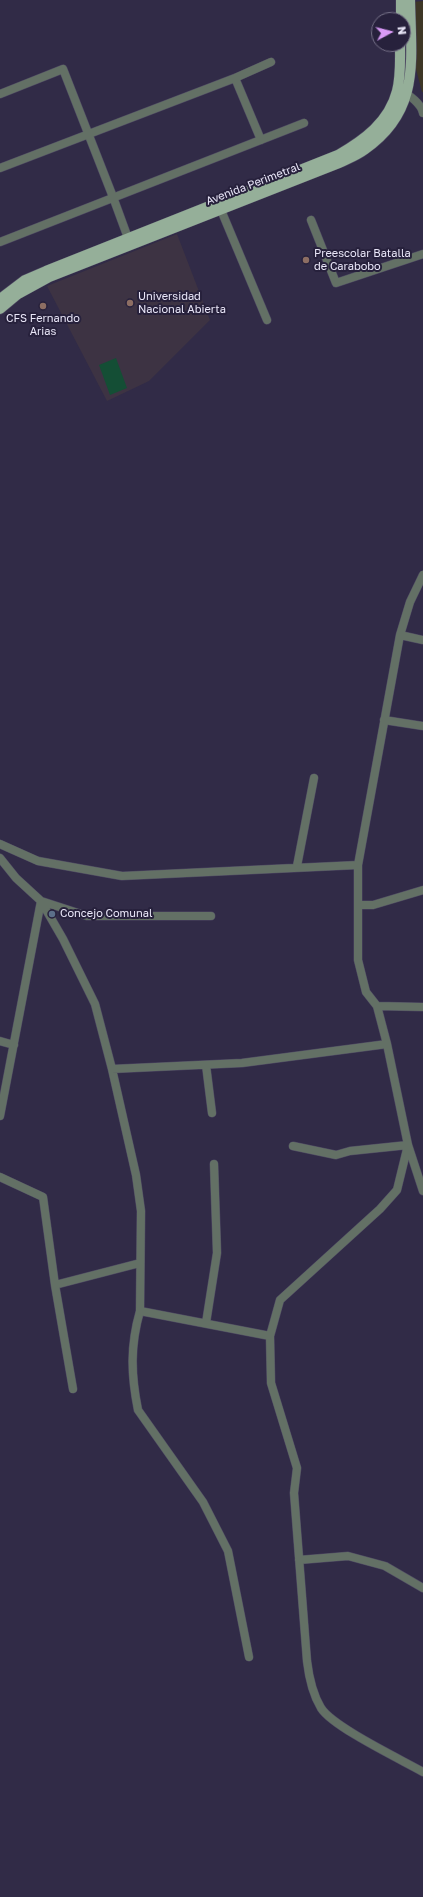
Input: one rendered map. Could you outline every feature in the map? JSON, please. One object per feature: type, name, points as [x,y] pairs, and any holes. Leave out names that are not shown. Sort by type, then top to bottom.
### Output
[{"type":"main road","points":[[401,0],[401,12]]},
{"type":"main road","name":"Avenida Perimetral","points":[[0,299],[25,280],[338,155],[373,132],[410,80],[410,0]]},
{"type":"main road","name":"Avenida Perimetral","points":[[0,309],[18,294],[49,277],[339,163],[363,151],[381,137],[390,127],[402,92],[400,52]]},
{"type":"street","points":[[0,168],[88,133],[235,78],[271,62]]},
{"type":"street","points":[[0,94],[63,69],[128,238]]},
{"type":"street","points":[[235,78],[261,140]]},
{"type":"street","points":[[402,92],[422,109],[423,113]]},
{"type":"street","points":[[0,242],[304,123]]},
{"type":"street","points":[[221,210],[267,320]]},
{"type":"street","points":[[311,220],[336,283],[423,254]]},
{"type":"street","points":[[423,575],[410,602],[400,635],[358,864],[358,960],[366,992],[377,1006],[387,1044],[408,1145],[423,1191]]},
{"type":"street","points":[[400,635],[423,640]]},
{"type":"street","points":[[384,720],[423,726]]},
{"type":"street","points":[[297,866],[314,778]]},
{"type":"street","points":[[0,844],[38,862],[122,876],[358,864]]},
{"type":"street","points":[[0,858],[16,878],[41,901],[63,939],[95,1004],[112,1069],[136,1174],[141,1211],[140,1311],[134,1331],[132,1352],[134,1392],[138,1410],[203,1502],[228,1551],[249,1657]]},
{"type":"street","points":[[358,905],[373,905],[423,890]]},
{"type":"street","points":[[41,901],[88,916],[211,916]]},
{"type":"street","points":[[0,1116],[41,901]]},
{"type":"street","points":[[377,1006],[423,1007]]},
{"type":"street","points":[[0,1041],[14,1045]]},
{"type":"street","points":[[112,1069],[242,1063],[387,1044]]},
{"type":"street","points":[[206,1065],[212,1113]]},
{"type":"street","points":[[294,1146],[336,1155],[350,1150],[408,1145]]},
{"type":"street","points":[[408,1145],[397,1190],[380,1208],[280,1300],[270,1336],[271,1383],[297,1468],[294,1493],[310,1686],[321,1709],[342,1727],[423,1772]]},
{"type":"street","points":[[206,1323],[217,1253],[214,1164]]},
{"type":"street","points":[[0,1177],[43,1197],[55,1285],[73,1389]]},
{"type":"street","points":[[55,1285],[140,1263]]},
{"type":"street","points":[[140,1311],[270,1336]]},
{"type":"street","points":[[299,1560],[348,1556],[385,1566],[423,1588]]},
{"type":"shaded area","points":[[423,1],[422,92],[415,65],[413,2]]},
{"type":"shaded area","name":"Universidad Nacional Abierta","points":[[177,234],[210,320],[149,381],[107,401],[47,286]]},
{"type":"green space","points":[[116,358],[127,388],[110,395],[99,365]]},
{"type":"place","name":"Preescolar Batalla de Carabobo","points":[[306,260]]},
{"type":"place","name":"Universidad Nacional Abierta","points":[[130,303]]},
{"type":"place","name":"CFS Fernando Arias","points":[[43,306]]},
{"type":"place","name":"Concejo Comunal","points":[[52,914]]}]
